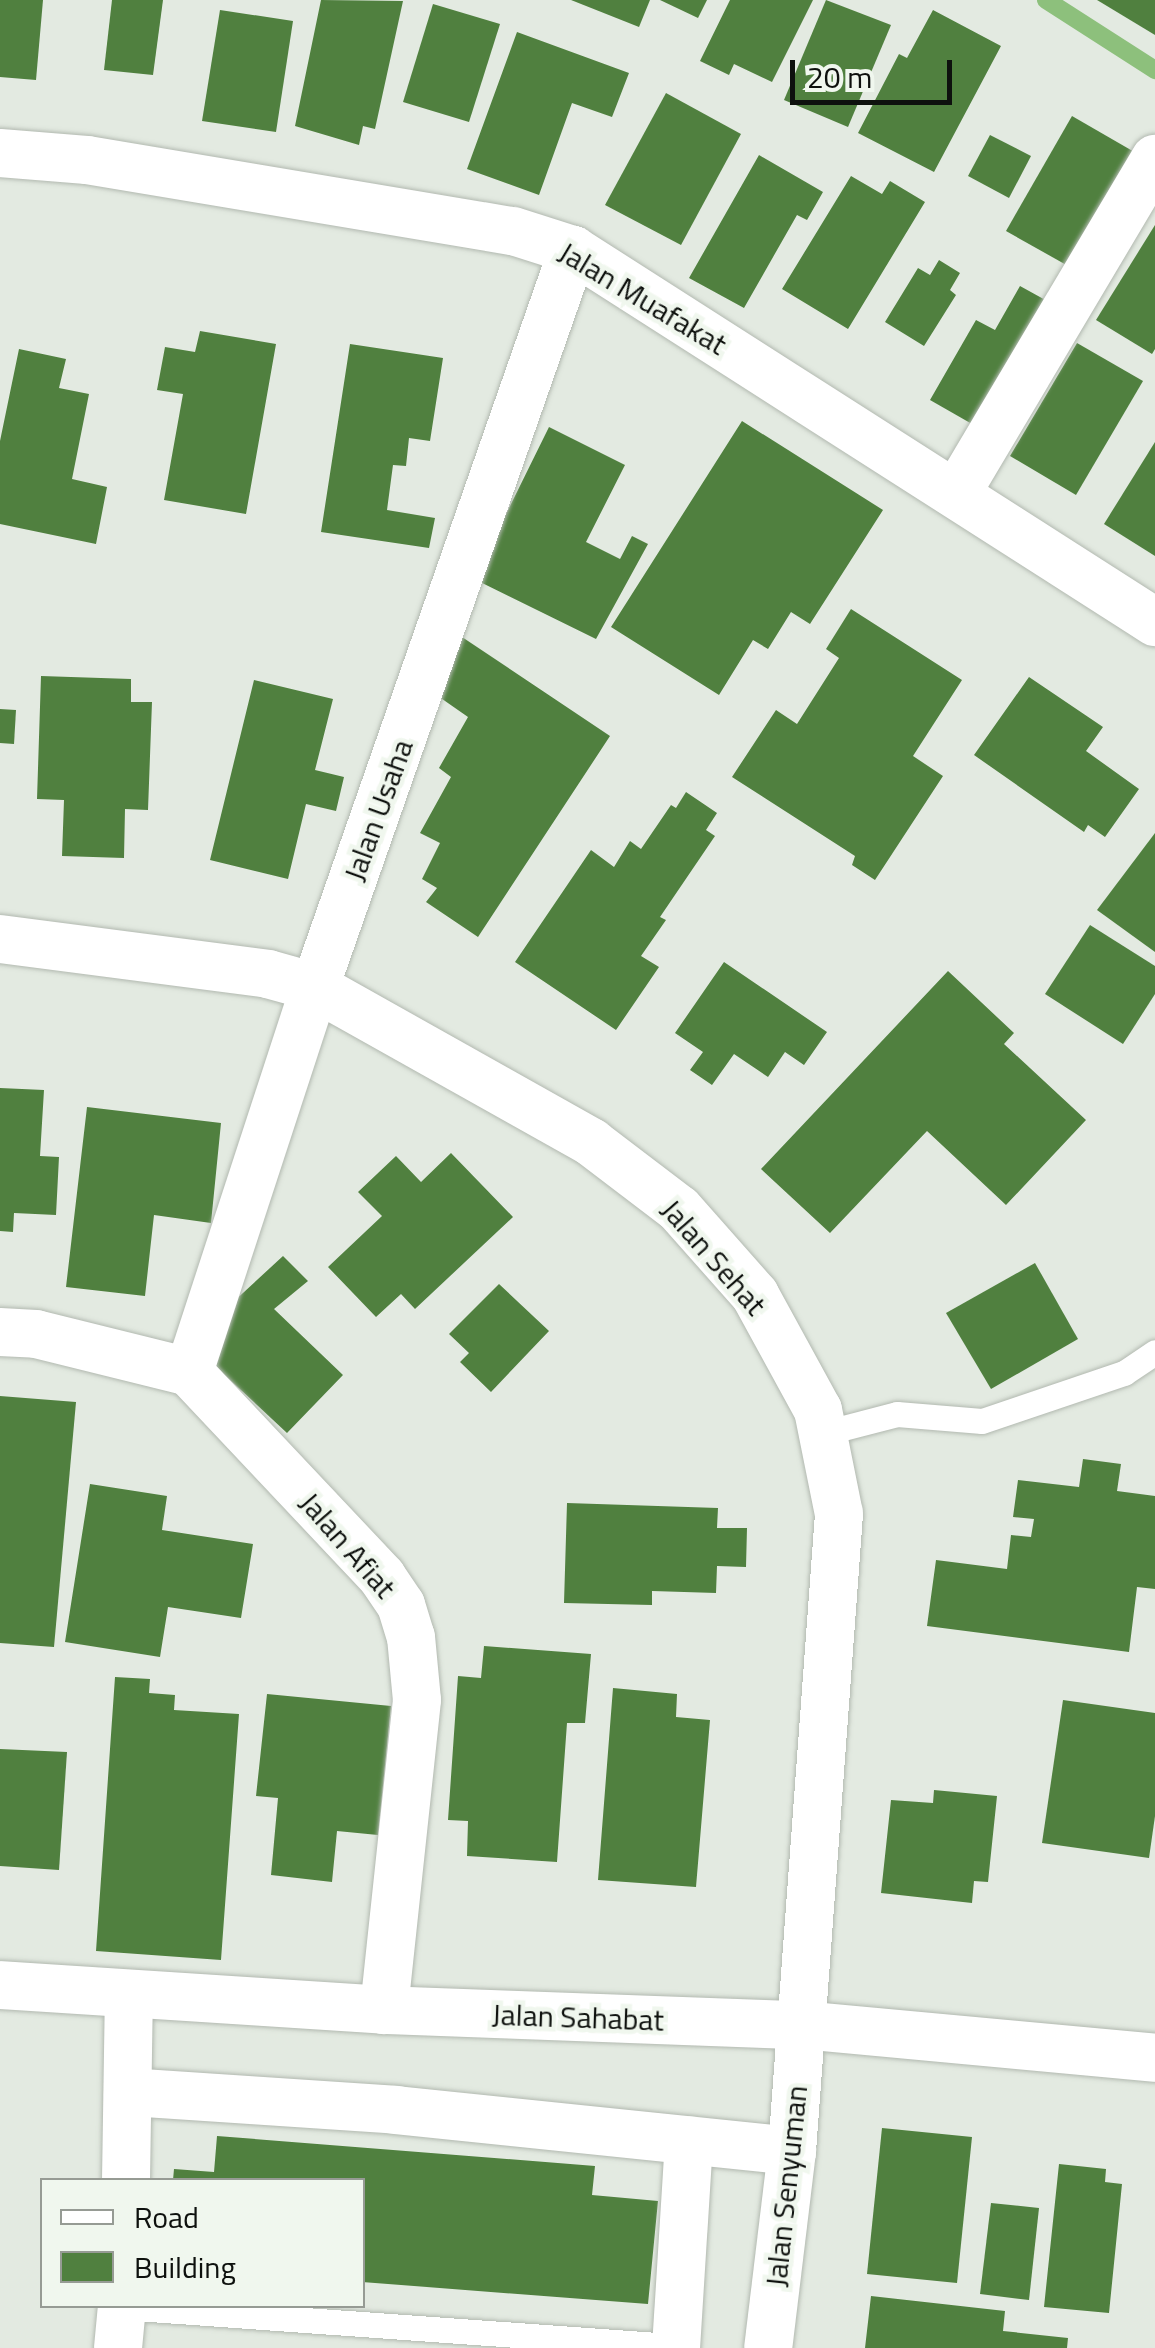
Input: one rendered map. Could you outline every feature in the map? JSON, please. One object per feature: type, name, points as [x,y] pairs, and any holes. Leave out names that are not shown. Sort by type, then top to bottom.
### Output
[{"type":"street","name":"Jalan Muafakat","points":[[0,152],[86,160],[513,231],[574,250],[1155,622]]},
{"type":"street","points":[[956,494],[1155,159]]},
{"type":"street","name":"Jalan Usaha","points":[[189,1372],[316,987],[574,250]]},
{"type":"street","name":"Jalan Sehat","points":[[0,938],[268,974],[316,987],[590,1142],[679,1209],[755,1294],[818,1410],[838,1514],[802,2025]]},
{"type":"street","points":[[0,1332],[36,1334],[189,1372]]},
{"type":"street","name":"Jalan Afiat","points":[[189,1372],[382,1577],[400,1605],[412,1637],[417,1700],[384,2010]]},
{"type":"street","name":"Jalan Sahabat","points":[[0,1985],[384,2010],[802,2025],[1155,2058]]},
{"type":"street","points":[[126,2178],[129,1995]]},
{"type":"street","name":"Jalan Senyuman","points":[[768,2348],[792,2152],[802,2025]]},
{"type":"street","points":[[128,2092],[396,2110],[792,2152]]},
{"type":"street","points":[[681,2347],[689,2140]]},
{"type":"lane","points":[[824,1433],[897,1414],[982,1421],[1124,1373],[1155,1352]]},
{"type":"lane","points":[[121,2320],[681,2347]]},
{"type":"building","points":[[0,0],[43,0],[36,80],[0,77]]},
{"type":"building","points":[[112,0],[163,0],[153,75],[104,70]]},
{"type":"building","points":[[321,0],[403,1],[375,129],[363,126],[359,145],[295,126]]},
{"type":"building","points":[[571,0],[650,0],[639,27]]},
{"type":"building","points":[[660,0],[707,0],[698,18]]},
{"type":"building","points":[[730,0],[813,0],[772,82],[734,64],[729,75],[700,61]]},
{"type":"building","points":[[826,0],[891,25],[848,127],[784,100]]},
{"type":"building","points":[[1097,0],[1155,0],[1155,35]]},
{"type":"building","points":[[433,4],[500,24],[469,122],[403,102]]},
{"type":"building","points":[[220,10],[293,21],[276,132],[202,121]]},
{"type":"building","points":[[933,10],[1001,46],[934,172],[858,133],[899,54],[907,58]]},
{"type":"building","points":[[517,32],[629,73],[612,117],[572,103],[539,195],[467,169]]},
{"type":"building","points":[[666,93],[741,134],[681,245],[605,205]]},
{"type":"building","points":[[1072,116],[1143,157],[1077,271],[1006,231]]},
{"type":"building","points":[[990,135],[1031,156],[1009,198],[968,176]]},
{"type":"building","points":[[759,155],[823,192],[807,220],[797,215],[744,308],[689,278]]},
{"type":"building","points":[[851,176],[882,194],[890,181],[925,202],[848,329],[782,289]]},
{"type":"building","points":[[1155,225],[1155,349],[1152,354],[1096,320]]},
{"type":"building","points":[[939,260],[960,273],[950,290],[956,295],[924,346],[885,322],[918,268],[930,275]]},
{"type":"building","points":[[1020,286],[1058,307],[986,432],[930,400],[976,320],[995,330]]},
{"type":"building","points":[[200,331],[276,344],[246,514],[164,500],[183,394],[157,390],[165,347],[195,352]]},
{"type":"building","points":[[1077,343],[1143,381],[1076,495],[1010,456]]},
{"type":"building","points":[[350,344],[443,358],[430,441],[409,438],[406,466],[393,465],[387,510],[435,518],[429,548],[321,532]]},
{"type":"building","points":[[19,349],[66,359],[59,388],[89,394],[72,479],[107,487],[96,544],[0,524],[0,441]]},
{"type":"building","points":[[742,421],[883,510],[810,624],[791,612],[768,649],[753,640],[719,695],[611,627]]},
{"type":"building","points":[[549,427],[625,465],[586,542],[620,559],[632,536],[648,544],[596,639],[474,579]]},
{"type":"building","points":[[1155,442],[1155,556],[1104,524]]},
{"type":"building","points":[[851,609],[962,680],[913,756],[943,776],[875,880],[852,865],[855,856],[732,777],[776,710],[797,724],[839,658],[826,649]]},
{"type":"building","points":[[459,635],[610,736],[478,937],[426,902],[437,888],[422,879],[440,843],[420,833],[451,777],[439,768],[468,717],[435,694]]},
{"type":"building","points":[[41,676],[131,679],[131,702],[152,702],[148,810],[125,809],[124,858],[62,856],[64,800],[37,799]]},
{"type":"building","points":[[1029,677],[1103,727],[1086,751],[1139,789],[1105,837],[1088,825],[1084,832],[974,755]]},
{"type":"building","points":[[254,680],[333,699],[315,770],[344,777],[336,811],[306,804],[288,879],[210,860]]},
{"type":"building","points":[[0,709],[16,710],[14,744],[0,743]]},
{"type":"building","points":[[686,792],[717,813],[706,830],[715,836],[660,917],[666,920],[641,956],[659,967],[616,1030],[515,962],[591,850],[614,867],[630,841],[641,849],[671,805],[676,808]]},
{"type":"building","points":[[1155,833],[1155,952],[1097,910]]},
{"type":"building","points":[[1090,925],[1155,966],[1155,994],[1123,1044],[1045,994]]},
{"type":"building","points":[[724,962],[827,1032],[804,1065],[785,1052],[768,1077],[734,1054],[712,1085],[690,1070],[703,1052],[675,1033]]},
{"type":"building","points":[[948,971],[1014,1033],[1004,1044],[1086,1120],[1006,1205],[927,1131],[830,1233],[761,1169]]},
{"type":"building","points":[[0,1088],[44,1090],[40,1156],[59,1157],[56,1215],[14,1213],[13,1232],[0,1231]]},
{"type":"building","points":[[87,1107],[221,1123],[211,1223],[154,1215],[145,1296],[66,1287]]},
{"type":"building","points":[[451,1153],[513,1217],[415,1309],[401,1294],[376,1317],[328,1267],[382,1216],[358,1192],[396,1156],[421,1182]]},
{"type":"building","points":[[283,1256],[308,1281],[274,1309],[343,1375],[287,1433],[214,1365],[231,1304]]},
{"type":"building","points":[[1035,1263],[1078,1339],[991,1389],[946,1313]]},
{"type":"building","points":[[499,1284],[549,1331],[491,1392],[460,1362],[469,1353],[449,1334]]},
{"type":"building","points":[[0,1396],[76,1402],[54,1647],[0,1643]]},
{"type":"building","points":[[1083,1459],[1121,1464],[1117,1491],[1155,1496],[1155,1589],[1137,1587],[1129,1652],[927,1626],[936,1560],[1007,1569],[1011,1535],[1031,1537],[1034,1519],[1013,1517],[1018,1480],[1079,1487]]},
{"type":"building","points":[[90,1484],[167,1496],[162,1530],[253,1544],[241,1618],[168,1607],[160,1657],[65,1642]]},
{"type":"building","points":[[567,1503],[718,1508],[717,1528],[747,1528],[746,1567],[717,1566],[716,1593],[652,1591],[652,1605],[564,1603]]},
{"type":"building","points":[[484,1646],[591,1654],[585,1723],[567,1723],[557,1862],[467,1856],[468,1821],[448,1820],[458,1676],[481,1678]]},
{"type":"building","points":[[115,1677],[150,1679],[149,1693],[175,1695],[174,1710],[239,1714],[221,1960],[96,1951]]},
{"type":"building","points":[[613,1688],[677,1694],[676,1717],[710,1720],[696,1887],[598,1880]]},
{"type":"building","points":[[267,1694],[391,1706],[378,1835],[337,1831],[332,1882],[271,1875],[278,1798],[256,1796]]},
{"type":"building","points":[[1063,1700],[1155,1713],[1155,1816],[1149,1858],[1042,1843]]},
{"type":"building","points":[[0,1749],[67,1752],[59,1870],[0,1866]]},
{"type":"building","points":[[934,1790],[997,1796],[988,1882],[974,1881],[972,1903],[881,1893],[891,1800],[933,1803]]},
{"type":"building","points":[[882,2128],[972,2137],[957,2283],[867,2274]]},
{"type":"building","points":[[217,2136],[595,2166],[592,2195],[658,2201],[648,2304],[365,2282],[365,2178],[173,2178],[174,2169],[214,2172]]},
{"type":"building","points":[[1059,2164],[1106,2169],[1105,2182],[1122,2184],[1109,2313],[1044,2307]]},
{"type":"building","points":[[991,2203],[1039,2208],[1029,2300],[980,2294]]},
{"type":"building","points":[[871,2296],[1005,2311],[1003,2331],[1068,2338],[1067,2348],[865,2348]]},
{"type":"waterway","points":[[1046,0],[1155,70]]}]
